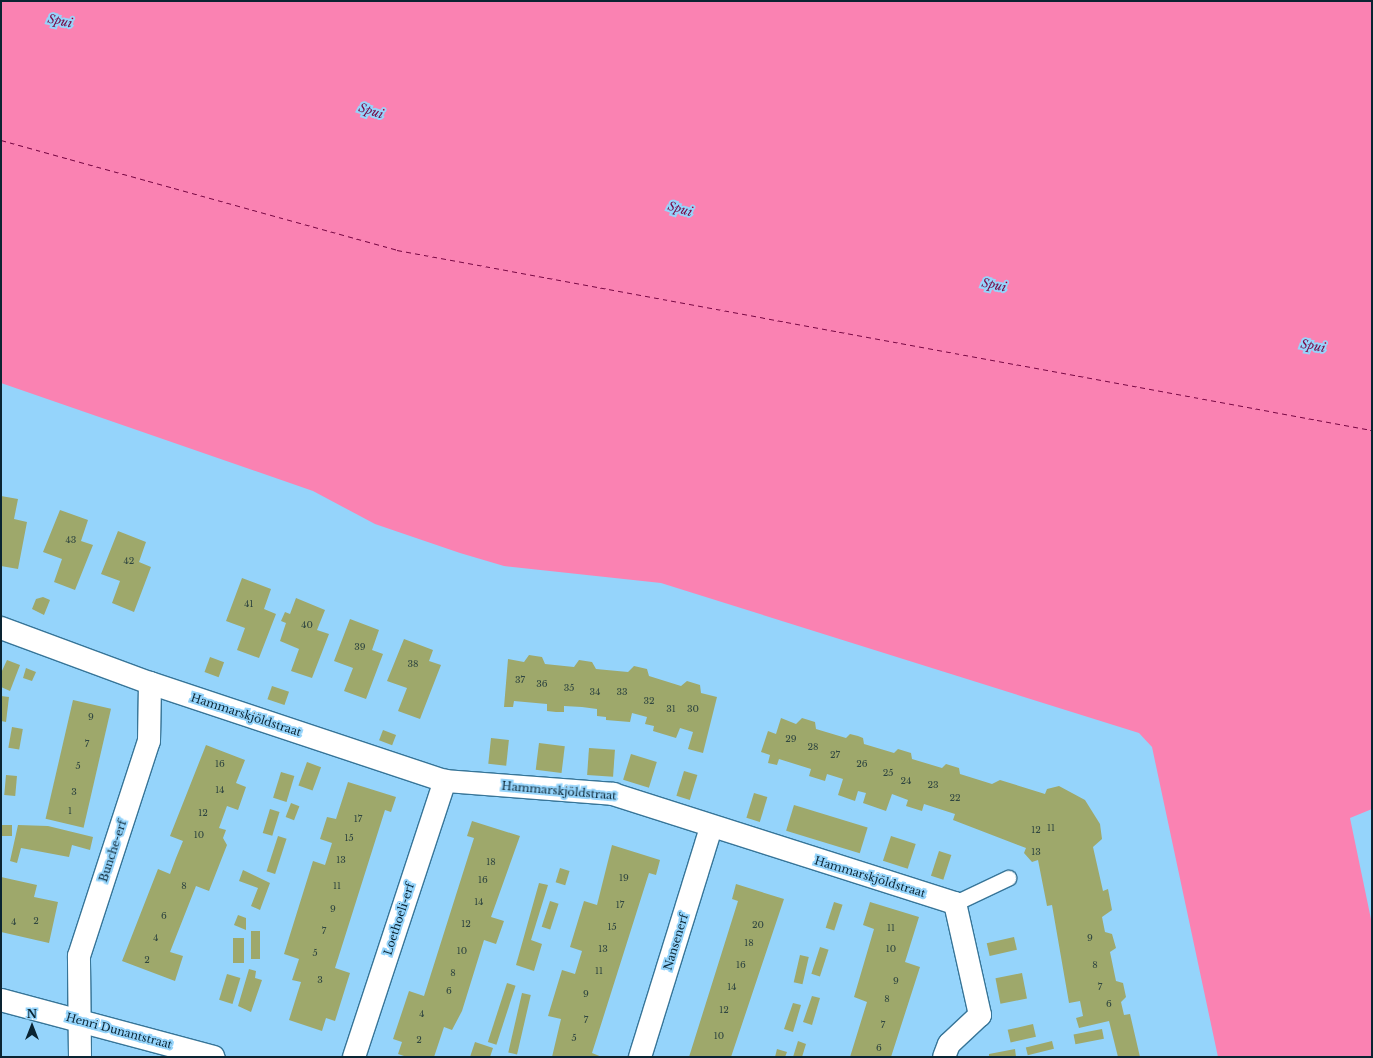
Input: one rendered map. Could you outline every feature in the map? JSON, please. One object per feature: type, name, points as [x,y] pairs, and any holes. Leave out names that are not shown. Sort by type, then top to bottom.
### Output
[{"type":"street","name":"Hammarskjöldstraat","points":[[1,628],[150,683],[445,781],[613,794],[711,827],[955,903]]},
{"type":"street","name":"Bunche-erf","points":[[80,1057],[82,1019],[80,956],[149,741],[150,683]]},
{"type":"street","name":"Loethoeli-erf","points":[[354,1057],[445,781]]},
{"type":"street","name":"Nansenerf","points":[[640,1057],[711,827]]},
{"type":"street","points":[[944,1057],[949,1044],[980,1014],[955,903]]},
{"type":"street","name":"Henri Dunantstraat","points":[[1,1000],[82,1019],[213,1057]]},
{"type":"lane","points":[[955,903],[1008,878]]},
{"type":"water","name":"Spui","points":[[1,1],[1372,1],[1372,809],[1350,818],[1372,924],[1372,1057],[1218,1057],[1152,747],[1139,733],[661,583],[504,566],[460,553],[375,524],[313,491],[1,383]]},
{"type":"building","points":[[1,496],[18,499],[14,519],[27,522],[18,569],[1,566]]},
{"type":"building","points":[[60,510],[88,520],[81,541],[93,545],[75,590],[54,582],[62,559],[43,552]]},
{"type":"building","points":[[118,531],[146,542],[139,562],[151,567],[134,612],[112,603],[120,581],[101,574]]},
{"type":"building","points":[[242,578],[271,589],[264,609],[276,614],[259,658],[237,650],[245,628],[226,621]]},
{"type":"building","points":[[43,597],[50,600],[44,615],[32,609],[36,599]]},
{"type":"building","points":[[296,598],[325,610],[317,630],[329,634],[312,678],[291,671],[299,649],[280,641],[286,623],[281,621],[285,612],[290,614]]},
{"type":"building","points":[[350,619],[379,630],[372,650],[383,654],[366,699],[344,691],[353,668],[334,661]]},
{"type":"building","points":[[404,639],[433,650],[429,661],[441,665],[420,719],[398,711],[407,688],[387,681]]},
{"type":"building","points":[[529,655],[542,657],[545,664],[574,667],[579,660],[592,662],[596,669],[628,672],[634,666],[647,669],[649,676],[681,686],[687,681],[700,685],[701,693],[717,697],[703,753],[688,749],[693,732],[680,728],[676,738],[653,731],[654,726],[645,724],[647,717],[632,713],[630,722],[606,720],[606,717],[597,716],[597,709],[582,707],[564,706],[564,712],[556,712],[547,711],[547,704],[514,701],[513,707],[504,707],[508,659],[524,662]]},
{"type":"building","points":[[210,657],[224,662],[219,677],[205,672]]},
{"type":"building","points":[[7,660],[20,665],[10,691],[1,687],[1,673]]},
{"type":"building","points":[[26,668],[36,672],[32,681],[23,678]]},
{"type":"building","points":[[272,686],[289,692],[284,705],[267,699]]},
{"type":"building","points":[[1,696],[9,697],[6,722],[1,721]]},
{"type":"building","points":[[73,700],[111,709],[84,828],[46,819]]},
{"type":"building","points":[[781,718],[796,724],[802,718],[815,722],[816,729],[846,738],[850,734],[858,736],[863,738],[864,744],[894,753],[898,749],[911,753],[912,759],[942,768],[946,764],[959,768],[960,774],[992,784],[1000,780],[1045,794],[1047,789],[1059,786],[1085,800],[1100,824],[1102,839],[1093,847],[1103,891],[1108,889],[1112,910],[1102,917],[1105,932],[1112,934],[1116,948],[1110,952],[1116,981],[1123,983],[1126,997],[1121,1002],[1124,1015],[1130,1014],[1140,1057],[1118,1057],[1109,1021],[1079,1028],[1076,1018],[1083,1016],[1080,1001],[1069,1003],[1052,905],[1047,906],[1038,860],[1032,862],[1024,853],[1026,848],[953,820],[955,814],[924,804],[922,811],[906,806],[908,800],[892,794],[886,811],[863,803],[866,793],[858,791],[855,801],[838,795],[843,779],[827,774],[825,781],[809,776],[811,769],[779,759],[777,765],[768,763],[770,755],[761,752],[768,731],[776,734]]},
{"type":"building","points":[[12,727],[23,729],[19,750],[8,748]]},
{"type":"building","points":[[383,730],[396,735],[392,745],[379,740]]},
{"type":"building","points":[[491,738],[509,740],[506,766],[488,764]]},
{"type":"building","points":[[539,743],[565,746],[562,773],[536,770]]},
{"type":"building","points":[[206,745],[245,760],[236,783],[246,787],[238,810],[227,806],[219,828],[226,830],[223,838],[227,845],[209,891],[196,886],[170,952],[183,956],[175,981],[122,961],[158,869],[170,874],[183,841],[170,836]]},
{"type":"building","points":[[589,748],[615,750],[613,777],[587,775]]},
{"type":"building","points":[[631,754],[657,762],[649,788],[623,780]]},
{"type":"building","points":[[307,762],[321,767],[313,791],[298,785]]},
{"type":"building","points":[[684,771],[697,775],[690,800],[676,796]]},
{"type":"building","points":[[281,772],[294,776],[286,802],[273,798]]},
{"type":"building","points":[[6,775],[17,776],[15,796],[4,795]]},
{"type":"building","points":[[348,782],[396,797],[391,812],[385,810],[335,968],[350,973],[335,1021],[326,1018],[322,1031],[289,1020],[301,982],[292,980],[299,959],[284,954],[313,861],[325,865],[332,843],[320,839],[327,817],[336,819]]},
{"type":"building","points":[[754,793],[767,797],[760,822],[746,818]]},
{"type":"building","points":[[291,803],[299,806],[294,820],[286,817]]},
{"type":"building","points":[[794,805],[868,828],[860,853],[786,831]]},
{"type":"building","points":[[270,809],[280,812],[272,836],[263,833]]},
{"type":"building","points":[[472,821],[520,836],[491,917],[504,921],[496,944],[484,940],[462,1011],[452,1030],[444,1027],[434,1057],[407,1057],[398,1054],[402,1042],[393,1039],[409,991],[424,996],[474,838],[467,836]]},
{"type":"building","points":[[1,825],[12,825],[12,836],[1,836]]},
{"type":"building","points":[[18,825],[48,826],[93,837],[90,850],[72,845],[69,857],[21,848],[17,863],[10,861]]},
{"type":"building","points":[[278,836],[287,839],[275,874],[267,871]]},
{"type":"building","points":[[891,836],[916,844],[908,869],[883,861]]},
{"type":"building","points":[[612,845],[660,860],[656,875],[649,873],[592,1053],[602,1057],[552,1057],[561,1019],[548,1016],[562,970],[575,974],[582,951],[570,947],[584,901],[597,905]]},
{"type":"building","points":[[939,851],[951,855],[943,880],[931,876]]},
{"type":"building","points":[[560,868],[570,871],[565,885],[556,882]]},
{"type":"building","points":[[243,870],[270,883],[260,910],[251,906],[258,888],[239,881]]},
{"type":"building","points":[[1,877],[37,885],[34,897],[58,902],[49,943],[1,932]]},
{"type":"building","points":[[539,883],[548,885],[531,940],[542,944],[534,971],[516,965]]},
{"type":"building","points":[[736,884],[784,899],[731,1057],[689,1057],[738,901],[732,899]]},
{"type":"building","points":[[550,901],[559,904],[550,929],[542,927]]},
{"type":"building","points":[[834,902],[843,905],[834,930],[826,928]]},
{"type":"building","points":[[870,902],[919,917],[905,962],[920,967],[891,1057],[850,1057],[867,1002],[854,997],[874,929],[863,925]]},
{"type":"building","points":[[238,915],[246,918],[246,930],[234,925]]},
{"type":"building","points":[[251,931],[260,931],[260,959],[251,959]]},
{"type":"building","points":[[1014,937],[1017,950],[990,956],[987,943]]},
{"type":"building","points":[[233,938],[244,938],[244,963],[233,963]]},
{"type":"building","points":[[820,947],[829,950],[820,976],[811,974]]},
{"type":"building","points":[[800,955],[809,957],[802,984],[794,982]]},
{"type":"building","points":[[249,969],[256,971],[255,978],[262,980],[251,1012],[238,1006]]},
{"type":"building","points":[[1022,973],[1027,999],[1000,1004],[995,978]]},
{"type":"building","points":[[227,974],[240,978],[232,1004],[219,1000]]},
{"type":"building","points":[[507,983],[516,986],[496,1045],[488,1042]]},
{"type":"building","points":[[522,993],[531,995],[517,1054],[508,1052]]},
{"type":"building","points":[[812,996],[820,998],[812,1025],[803,1022]]},
{"type":"building","points":[[793,1003],[801,1005],[793,1032],[784,1029]]},
{"type":"building","points":[[1033,1024],[1036,1037],[1011,1043],[1008,1030]]},
{"type":"building","points":[[1102,1029],[1104,1039],[1075,1044],[1074,1035]]},
{"type":"building","points":[[798,1041],[806,1044],[802,1057],[793,1057]]},
{"type":"building","points":[[1052,1041],[1054,1049],[1028,1055],[1026,1048]]},
{"type":"building","points":[[475,1042],[493,1048],[490,1057],[470,1057]]},
{"type":"building","points":[[777,1049],[787,1052],[785,1057],[775,1057]]},
{"type":"building","points":[[1015,1049],[1016,1057],[989,1057],[989,1054]]},
{"type":"ferry route","points":[[1,140],[397,250],[1372,430]]}]
